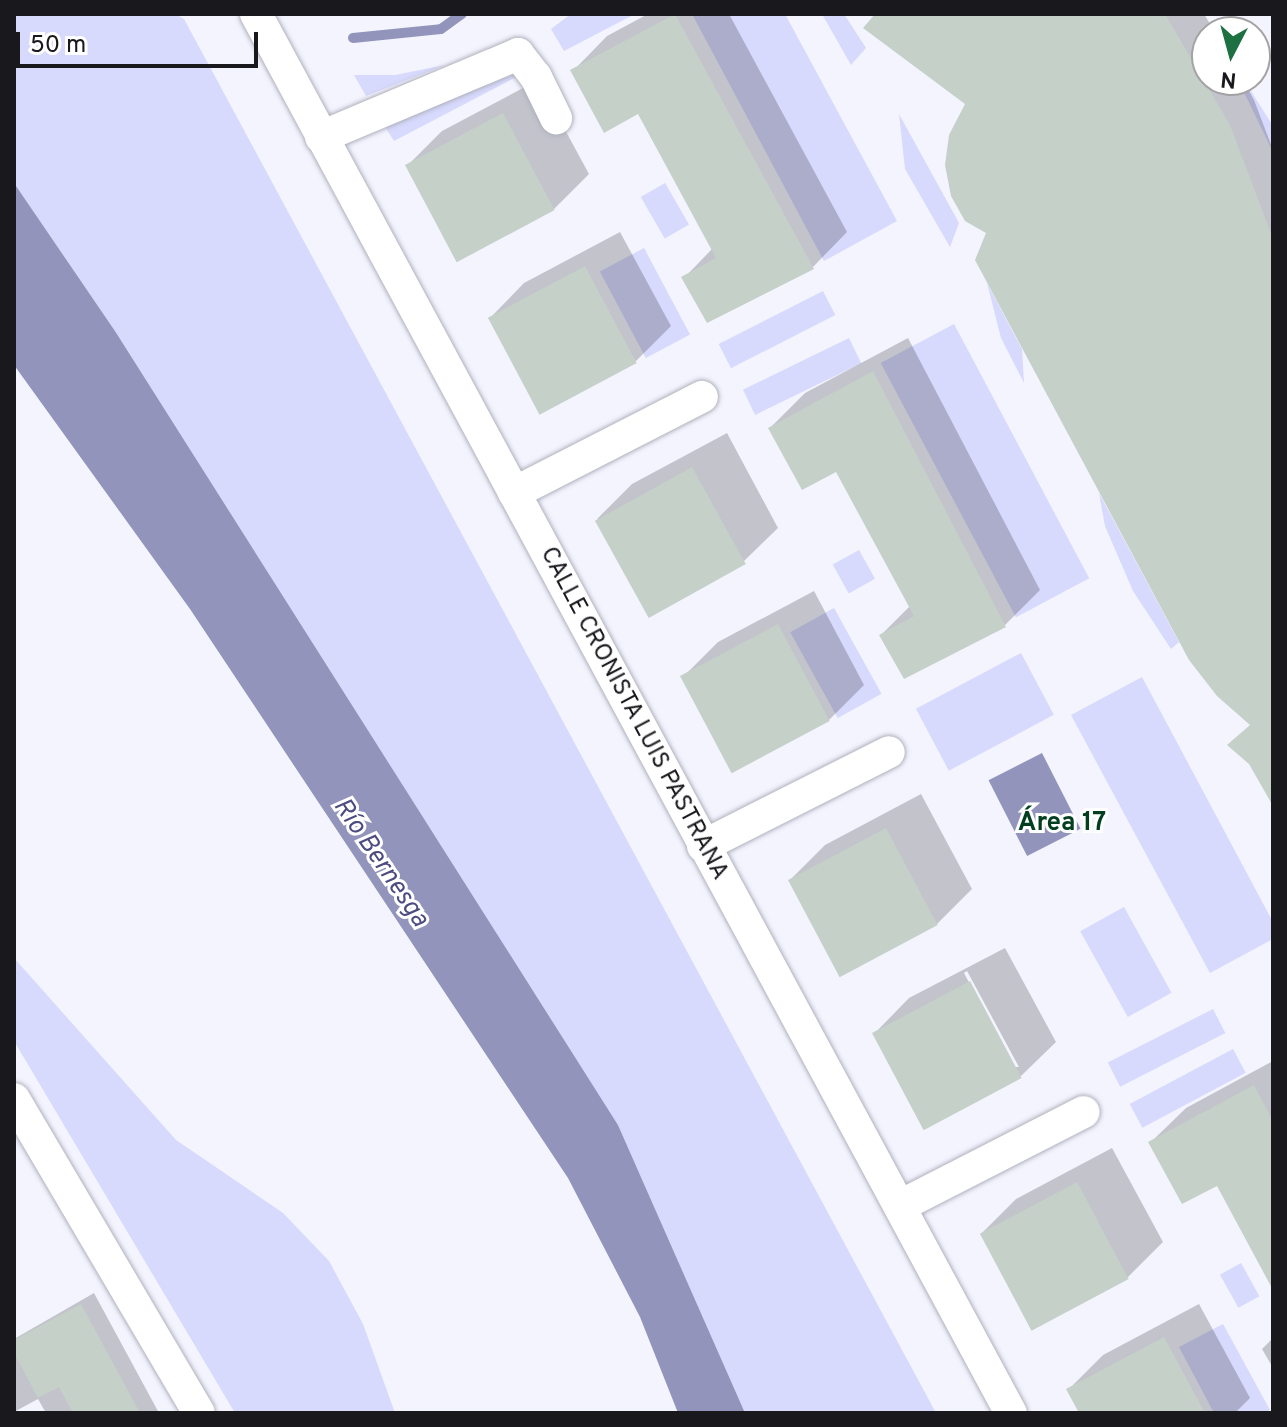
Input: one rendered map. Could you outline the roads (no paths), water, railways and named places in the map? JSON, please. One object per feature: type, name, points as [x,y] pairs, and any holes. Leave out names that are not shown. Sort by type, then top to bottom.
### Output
[{"type":"street","name":"CALLE CRONISTA LUIS PASTRANA","points":[[256,14],[703,846],[902,1205],[1011,1413]]},
{"type":"street","points":[[321,137],[518,54],[536,77],[556,118]]},
{"type":"street","points":[[514,493],[702,397]]},
{"type":"street","points":[[703,846],[889,752]]},
{"type":"street","points":[[14,1099],[199,1413]]},
{"type":"street","points":[[902,1205],[1084,1112]]},
{"type":"water","name":"Río Bernesga","points":[[14,183],[115,331],[618,1125],[745,1413],[678,1413],[640,1317],[568,1178],[190,609],[14,365]]},
{"type":"water","points":[[1042,753],[1081,829],[1027,856],[989,780]]},
{"type":"waterway","points":[[353,38],[441,29],[462,14]]},
{"type":"district","name":"Área 17","points":[[1062,824]]}]
